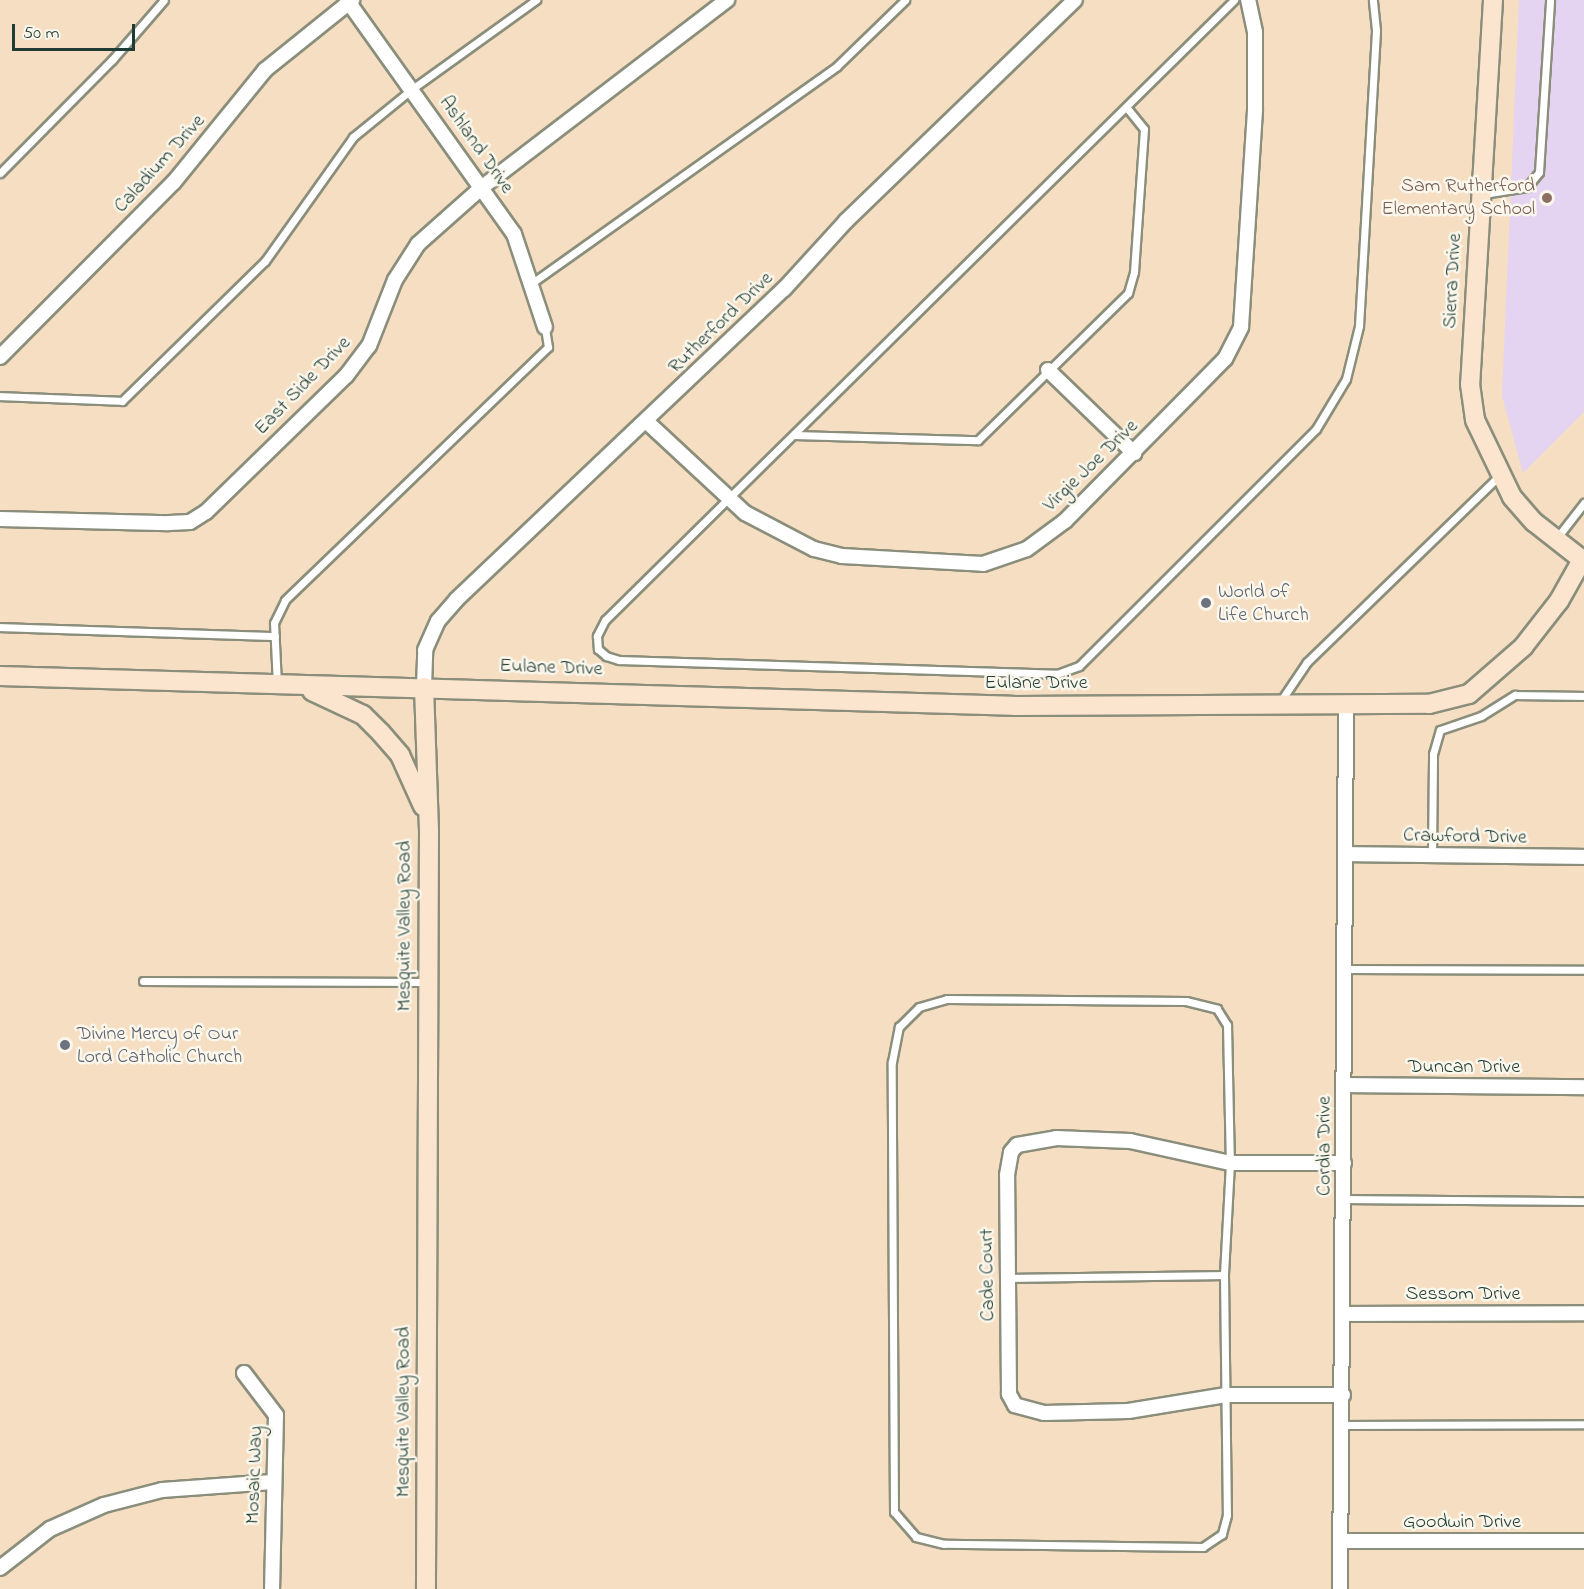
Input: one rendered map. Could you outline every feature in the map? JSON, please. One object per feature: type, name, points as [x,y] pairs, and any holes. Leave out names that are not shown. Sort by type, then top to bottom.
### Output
[{"type":"street","name":"East Side Drive","points":[[0,519],[169,523],[190,522],[206,512],[346,376],[369,346],[395,280],[418,244],[481,188],[727,0]]},
{"type":"street","name":"Rutherford Drive","points":[[424,687],[425,650],[438,621],[646,421],[1075,0]]},
{"type":"street","name":"Virgie Joe Drive","points":[[646,421],[730,499],[768,528],[814,549],[842,556],[983,564],[1027,549],[1065,521],[1225,359],[1241,327],[1255,108],[1255,32],[1248,0]]},
{"type":"street","name":"Sierra Drive","points":[[1493,0],[1470,384],[1475,420],[1500,476],[1512,496],[1556,540],[1583,561]]},
{"type":"street","name":"Ashland Drive","points":[[349,1],[514,234],[545,327]]},
{"type":"street","name":"Caladium Drive","points":[[0,357],[174,182],[265,70],[349,1]]},
{"type":"street","points":[[1048,370],[1134,453]]},
{"type":"street","name":"Eulane Drive","points":[[424,687],[1016,706],[1429,704],[1469,694],[1539,629],[1583,561]]},
{"type":"street","points":[[0,676],[424,687]]},
{"type":"street","points":[[285,684],[334,699],[363,716],[381,733],[412,778],[428,823]]},
{"type":"street","name":"Mesquite Valley Road","points":[[424,687],[428,823],[426,1589]]},
{"type":"street","name":"Cordia Drive","points":[[1340,1589],[1346,704]]},
{"type":"street","name":"Crawford Drive","points":[[1345,854],[1584,857]]},
{"type":"street","name":"Duncan Drive","points":[[1345,1085],[1584,1087]]},
{"type":"street","name":"Cade Court","points":[[1343,1395],[1226,1395],[1128,1411],[1044,1413],[1015,1405],[1009,1394],[1007,1175],[1011,1152],[1017,1145],[1056,1138],[1130,1141],[1230,1163],[1344,1163]]},
{"type":"street","name":"Sessom Drive","points":[[1343,1314],[1584,1313]]},
{"type":"street","name":"Mosaic Way","points":[[244,1372],[276,1415],[272,1589]]},
{"type":"street","points":[[0,1568],[50,1529],[104,1505],[162,1490],[273,1482]]},
{"type":"street","name":"Goodwin Drive","points":[[1340,1541],[1584,1541]]},
{"type":"lane","points":[[0,173],[112,60],[164,0]]},
{"type":"lane","points":[[0,396],[122,401],[265,261],[353,137],[412,89],[536,0]]},
{"type":"lane","points":[[532,283],[837,66],[905,0]]},
{"type":"lane","points":[[1234,0],[605,620],[597,636],[597,649],[606,656],[619,660],[1057,674],[1079,666],[1316,429],[1346,379],[1359,326],[1376,30],[1373,0]]},
{"type":"lane","points":[[1481,195],[1527,187],[1539,172],[1550,0]]},
{"type":"lane","points":[[794,435],[978,440],[1128,293],[1134,272],[1144,129],[1126,107]]},
{"type":"lane","points":[[285,684],[274,623],[285,600],[548,347],[545,327]]},
{"type":"lane","points":[[1278,704],[1307,662],[1500,476]]},
{"type":"lane","points":[[1556,540],[1584,503]]},
{"type":"lane","points":[[0,627],[275,636]]},
{"type":"lane","points":[[1432,856],[1433,754],[1440,730],[1481,716],[1515,695],[1584,696]]},
{"type":"lane","points":[[1345,969],[1584,970]]},
{"type":"lane","points":[[143,981],[428,982]]},
{"type":"lane","points":[[947,999],[1207,1004],[1217,1009],[1229,1032],[1230,1163],[1224,1275],[1227,1515],[1222,1534],[1203,1547],[944,1544],[916,1537],[899,1521],[891,1501],[892,1062],[899,1027],[919,1007],[947,999]]},
{"type":"lane","points":[[1344,1199],[1584,1201]]},
{"type":"lane","points":[[1008,1278],[1224,1275]]},
{"type":"lane","points":[[1342,1425],[1584,1424]]},
{"type":"shaded area","name":"Sam Rutherford Elementary School","points":[[1519,0],[1584,0],[1584,412],[1523,473],[1502,396]]},
{"type":"place","name":"Sam Rutherford Elementary School","points":[[1547,198]]},
{"type":"place","name":"World of Life Church","points":[[1206,603]]},
{"type":"place","name":"Divine Mercy of Our Lord Catholic Church","points":[[65,1045]]}]
